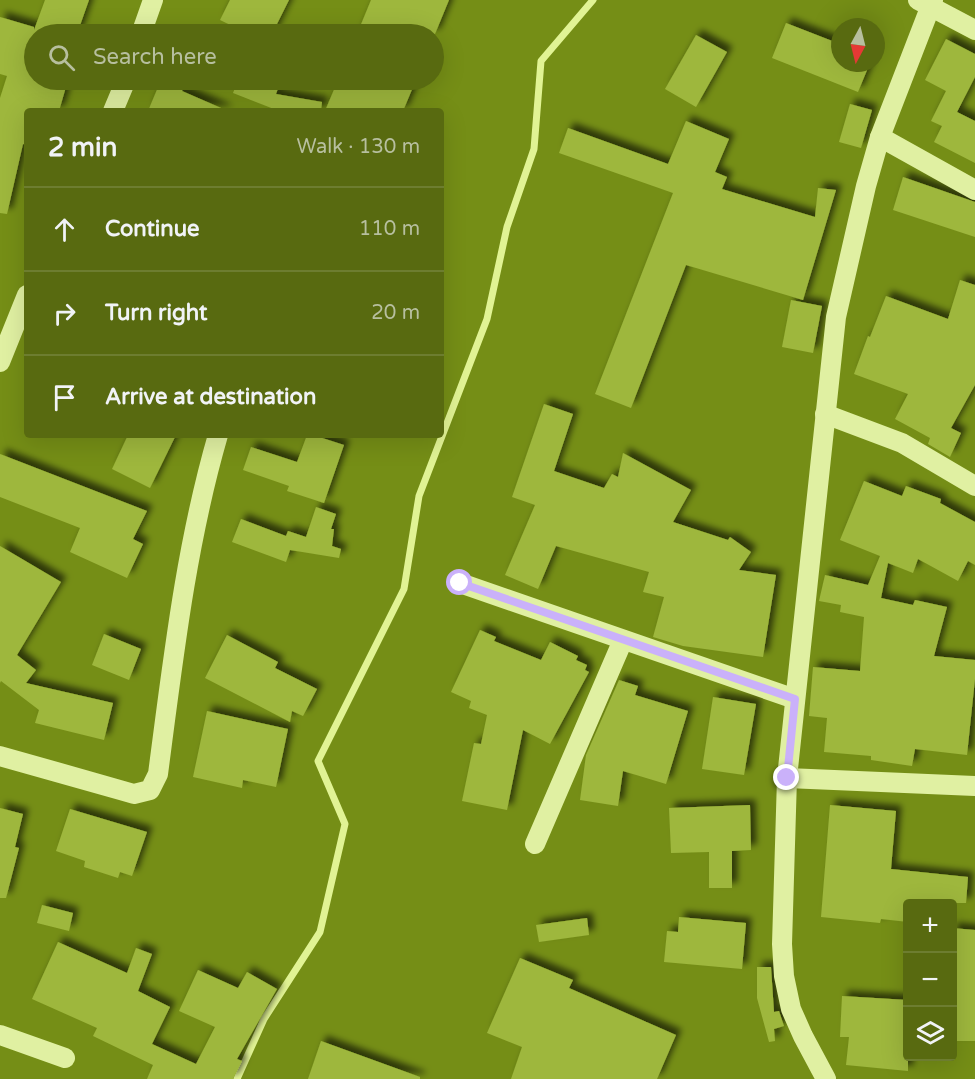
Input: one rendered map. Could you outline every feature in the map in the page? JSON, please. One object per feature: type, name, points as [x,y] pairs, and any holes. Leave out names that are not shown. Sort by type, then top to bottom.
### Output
[{"type":"street","points":[[145,24],[153,0]]},
{"type":"street","points":[[826,1079],[791,1009],[784,976],[782,944],[787,778],[836,317],[866,186],[880,137],[927,2],[975,30]]},
{"type":"street","points":[[114,108],[122,90]]},
{"type":"street","points":[[880,137],[975,190]]},
{"type":"street","points":[[0,362],[24,302]]},
{"type":"street","points":[[825,414],[902,443],[975,486]]},
{"type":"street","points":[[0,756],[134,794],[150,790],[158,774],[178,621],[205,480],[217,438]]},
{"type":"street","points":[[460,583],[795,699]]},
{"type":"street","points":[[535,844],[623,640]]},
{"type":"street","points":[[787,778],[975,786]]},
{"type":"street","points":[[0,1035],[65,1058]]},
{"type":"building","points":[[45,0],[89,0],[81,24],[36,24]]},
{"type":"building","points":[[230,0],[289,0],[277,24],[228,24],[220,20]]},
{"type":"building","points":[[371,0],[449,0],[439,24],[361,24]]},
{"type":"building","points":[[0,17],[24,24],[24,90],[65,90],[60,108],[24,108],[24,144],[7,214],[0,213],[0,98],[7,76],[0,74]]},
{"type":"building","points":[[786,23],[831,40],[831,72],[866,72],[858,92],[772,58]]},
{"type":"building","points":[[696,35],[727,52],[696,107],[665,89]]},
{"type":"building","points":[[946,39],[975,54],[975,77],[957,112],[975,121],[975,163],[934,142],[942,126],[931,121],[946,91],[925,80]]},
{"type":"building","points":[[157,90],[182,90],[221,108],[149,108]]},
{"type":"building","points":[[234,90],[277,90],[276,94],[322,102],[321,108],[271,108],[233,93]]},
{"type":"building","points":[[334,90],[412,90],[404,108],[326,108]]},
{"type":"building","points":[[850,104],[872,110],[861,148],[839,142]]},
{"type":"building","points":[[686,121],[729,139],[715,172],[727,177],[722,189],[815,217],[818,188],[836,190],[803,300],[686,265],[631,408],[595,394],[673,193],[559,153],[568,128],[668,164]]},
{"type":"building","points":[[903,177],[975,202],[975,237],[893,210]]},
{"type":"building","points":[[960,280],[975,285],[975,385],[951,428],[961,433],[950,457],[928,444],[930,438],[895,419],[908,394],[854,374],[886,296],[948,319]]},
{"type":"building","points":[[791,300],[822,306],[813,353],[782,347]]},
{"type":"building","points":[[544,404],[573,414],[554,471],[604,488],[612,474],[618,477],[623,453],[691,490],[673,522],[728,540],[730,537],[751,552],[739,570],[776,575],[763,657],[683,646],[653,637],[664,597],[643,592],[649,572],[556,546],[538,589],[505,575],[535,505],[512,497]]},
{"type":"building","points":[[127,438],[175,438],[150,488],[112,469]]},
{"type":"building","points":[[306,438],[322,438],[344,445],[324,503],[287,491],[289,486],[243,470],[251,447],[297,462]]},
{"type":"building","points":[[0,454],[147,511],[133,539],[143,544],[127,578],[70,552],[80,528],[0,497]]},
{"type":"building","points":[[864,481],[902,496],[906,486],[941,499],[940,503],[975,522],[975,565],[968,561],[958,581],[918,559],[913,573],[888,563],[881,598],[913,605],[915,600],[947,607],[934,656],[975,660],[967,755],[915,749],[912,766],[871,760],[871,756],[824,752],[827,718],[809,716],[813,667],[860,671],[864,617],[840,612],[841,605],[819,601],[825,575],[868,585],[880,556],[840,540]]},
{"type":"building","points":[[316,507],[336,514],[331,529],[334,529],[332,546],[341,549],[339,558],[290,550],[286,562],[232,542],[241,519],[286,536],[288,531],[306,537]]},
{"type":"building","points":[[0,546],[61,582],[17,655],[36,670],[26,683],[113,703],[104,740],[35,723],[39,710],[1,681],[0,683]]},
{"type":"building","points":[[480,630],[496,637],[494,641],[541,660],[550,642],[578,656],[576,660],[587,665],[585,670],[589,672],[550,744],[523,730],[507,810],[462,801],[474,743],[481,744],[487,715],[469,708],[471,701],[451,692]]},
{"type":"building","points":[[104,634],[141,649],[129,680],[92,665]]},
{"type":"building","points":[[227,635],[278,662],[275,668],[317,689],[303,716],[292,711],[290,722],[205,678]]},
{"type":"building","points":[[619,680],[638,686],[635,695],[688,711],[666,784],[623,771],[618,806],[580,800],[586,755]]},
{"type":"building","points":[[713,697],[756,704],[744,775],[702,769]]},
{"type":"building","points":[[207,711],[288,729],[276,787],[243,780],[242,788],[193,777]]},
{"type":"building","points":[[750,805],[751,850],[732,851],[732,888],[709,888],[709,852],[671,853],[669,808]]},
{"type":"building","points":[[830,805],[896,811],[891,869],[968,877],[966,903],[957,903],[957,899],[903,899],[903,921],[881,919],[880,923],[821,917]]},
{"type":"building","points":[[0,808],[23,814],[15,847],[19,848],[6,898],[0,898]]},
{"type":"building","points":[[70,809],[147,832],[132,876],[120,872],[118,878],[84,867],[85,861],[56,851]]},
{"type":"building","points":[[42,905],[73,913],[69,931],[37,923]]},
{"type":"building","points":[[679,917],[746,923],[742,969],[664,962],[667,931],[678,932]]},
{"type":"building","points":[[587,918],[589,935],[539,942],[536,925]]},
{"type":"building","points":[[957,928],[975,930],[975,1041],[957,1041]]},
{"type":"building","points":[[58,942],[127,973],[136,948],[152,954],[138,991],[170,1007],[152,1044],[196,1064],[215,1027],[179,1011],[198,970],[238,988],[247,972],[277,989],[237,1059],[242,1061],[233,1079],[147,1079],[153,1065],[93,1036],[97,1028],[32,999]]},
{"type":"building","points":[[520,958],[573,980],[569,988],[676,1035],[657,1079],[511,1079],[522,1047],[487,1033]]},
{"type":"building","points":[[757,967],[771,967],[774,1012],[779,1011],[784,1026],[774,1029],[775,1041],[769,1042],[757,998]]},
{"type":"building","points":[[842,996],[903,1000],[903,1061],[908,1061],[908,1071],[846,1065],[849,1037],[840,1037]]},
{"type":"building","points":[[321,1041],[420,1077],[420,1079],[308,1079]]},
{"type":"waterway","points":[[444,431],[487,319],[507,227],[534,149],[541,61],[593,0]]},
{"type":"waterway","points":[[237,1079],[264,1019],[320,932],[345,824],[318,761],[404,589],[419,496],[441,438]]},
{"type":"route","points":[[460,583],[795,699],[787,778]]}]
